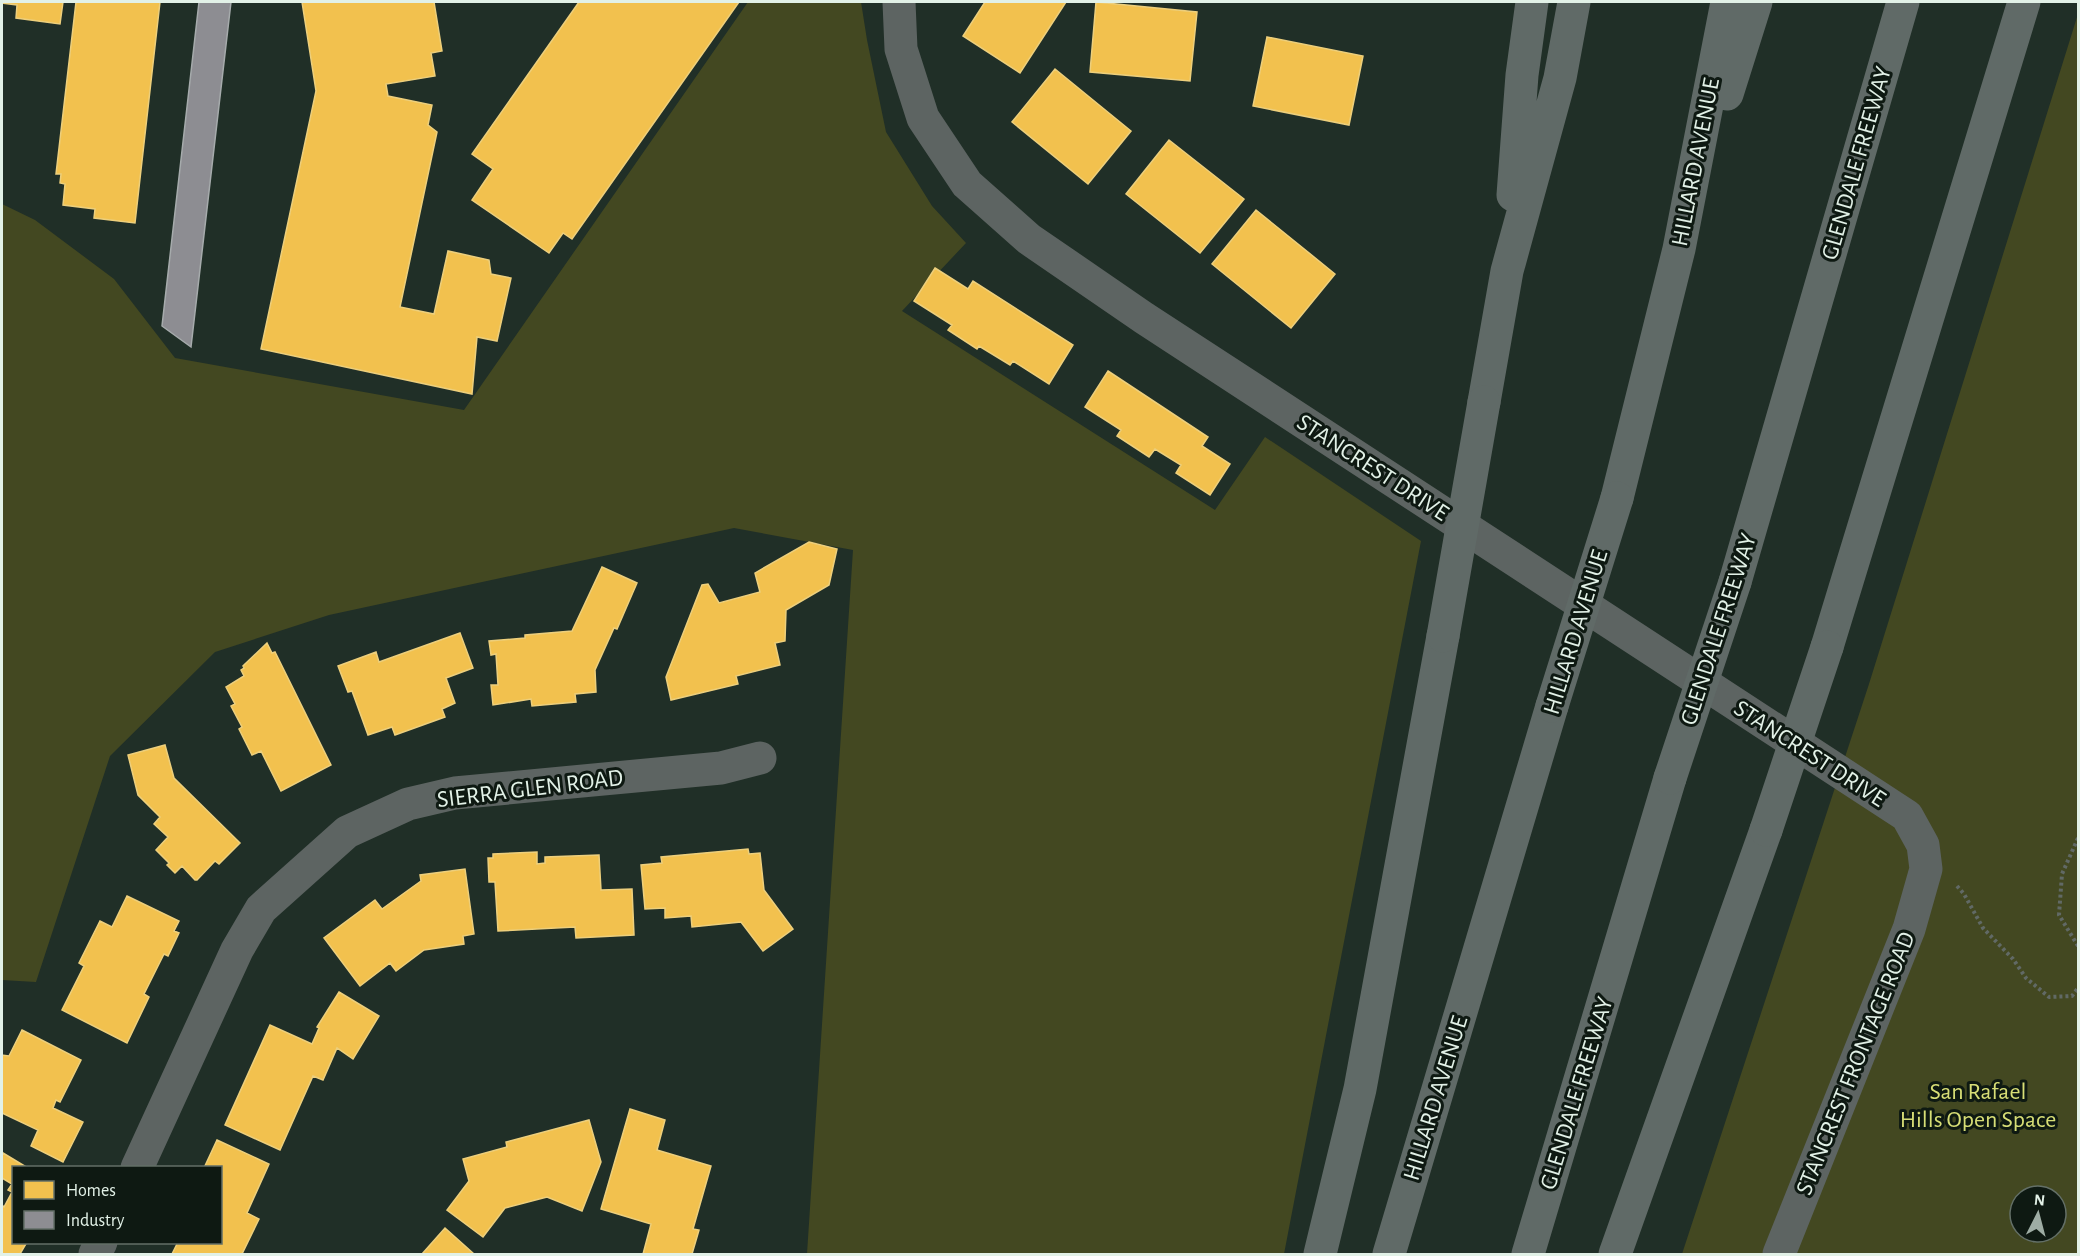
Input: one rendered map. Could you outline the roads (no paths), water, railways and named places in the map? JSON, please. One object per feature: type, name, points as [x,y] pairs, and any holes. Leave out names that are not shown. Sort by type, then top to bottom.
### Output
[{"type":"highway","points":[[1507,271],[1522,75],[1532,2]]},
{"type":"highway","points":[[1320,1254],[1360,1089],[1507,271],[1560,78],[1574,2]]},
{"type":"highway","name":"HILLARD AVENUE","points":[[1389,1254],[1552,706],[1617,498],[1679,249],[1727,2]]},
{"type":"highway","points":[[1679,249],[1756,2]]},
{"type":"highway","name":"GLENDALE FREEWAY","points":[[1528,1254],[1670,778],[1735,582],[1903,2]]},
{"type":"highway","points":[[1615,1254],[1766,830],[1827,647],[2024,2]]},
{"type":"street","name":"STANCREST DRIVE","points":[[899,2],[901,49],[923,118],[967,184],[1029,239],[1144,318],[1907,816],[1923,845],[1926,869]]},
{"type":"street","name":"SIERRA GLEN ROAD","points":[[137,1166],[237,950],[261,909],[347,832],[408,804],[455,793],[721,768],[760,758]]},
{"type":"street","name":"STANCREST FRONTAGE ROAD","points":[[1779,1254],[1909,929],[1926,869]]},
{"type":"park label","name":"San Rafael Hills Open Space","points":[[1978,1105]]}]
